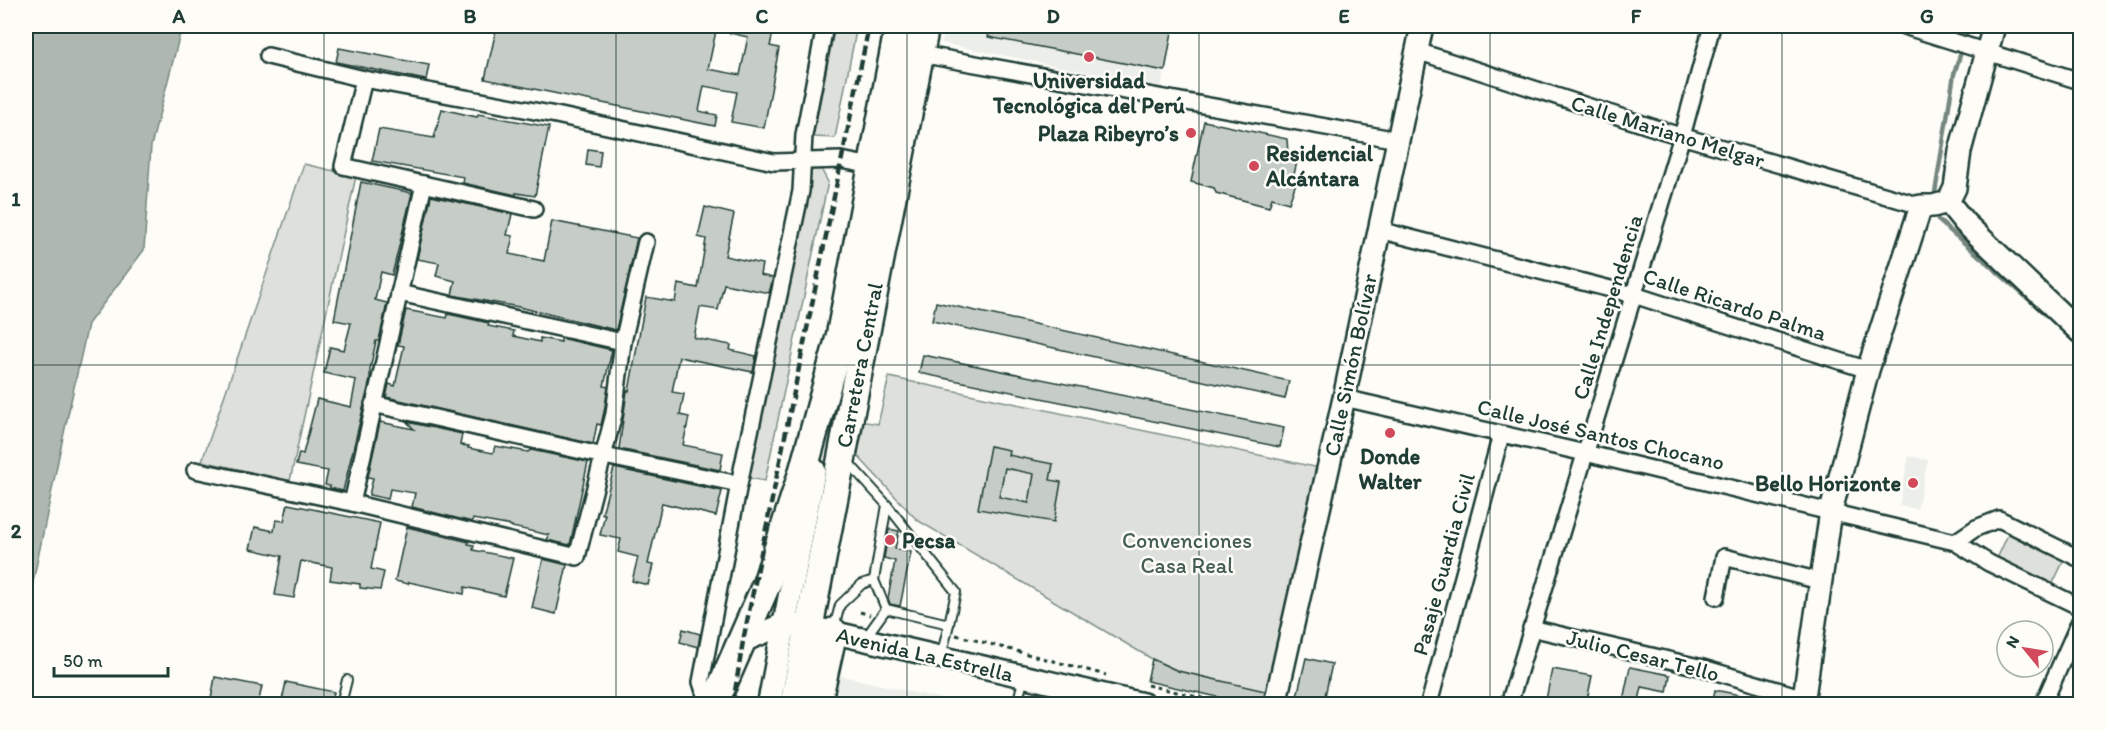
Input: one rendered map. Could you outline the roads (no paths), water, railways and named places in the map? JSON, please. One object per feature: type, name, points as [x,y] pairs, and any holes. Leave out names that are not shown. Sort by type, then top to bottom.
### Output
[{"type":"highway","name":"Carretera Central","points":[[794,705],[842,454],[884,168],[899,26]]},
{"type":"highway","name":"Carretera Central","points":[[840,337],[884,168],[920,54],[925,26]]},
{"type":"highway","points":[[714,705],[767,583],[787,524],[840,337]]},
{"type":"highway","points":[[809,628],[817,705]]},
{"type":"main road","name":"Carretera Central","points":[[769,705],[809,628],[840,337]]},
{"type":"street","points":[[708,705],[701,682],[739,484],[799,202],[804,135],[825,26]]},
{"type":"street","name":"Calle Simón Bolívar","points":[[1275,705],[1344,398],[1422,26]]},
{"type":"street","name":"Calle Independencia","points":[[1509,705],[1682,136],[1712,26]]},
{"type":"street","points":[[1904,26],[2080,81]]},
{"type":"street","points":[[1810,702],[1820,582],[1831,511],[1868,370],[1921,206],[1948,202],[1955,188],[1960,151],[1994,26]]},
{"type":"street","name":"Calle Mariano Melgar","points":[[1417,51],[1682,136],[1921,206]]},
{"type":"street","points":[[920,54],[1398,140]]},
{"type":"street","points":[[268,56],[364,79],[556,115],[774,162],[841,160],[884,168]]},
{"type":"street","points":[[364,79],[343,166],[534,209]]},
{"type":"street","points":[[352,503],[424,184]]},
{"type":"street","points":[[1948,202],[1965,223],[2080,332]]},
{"type":"street","name":"Calle Ricardo Palma","points":[[1379,230],[1634,295],[1868,370]]},
{"type":"street","points":[[195,470],[352,503],[578,557],[614,414],[623,342],[646,242]]},
{"type":"street","points":[[399,293],[623,342]]},
{"type":"street","name":"Calle José Santos Chocano","points":[[1344,398],[1955,542],[1989,563],[2080,607]]},
{"type":"street","points":[[373,404],[739,484]]},
{"type":"street","name":"Pasaje Guardia Civil","points":[[1429,705],[1502,435]]},
{"type":"street","points":[[1955,542],[1976,528],[1999,519],[2080,559]]},
{"type":"street","points":[[1716,597],[1724,557],[1820,582]]},
{"type":"street","points":[[2043,705],[2080,621]]},
{"type":"street","points":[[742,640],[809,628]]},
{"type":"street","name":"Avenida La Estrella","points":[[809,628],[1143,705]]},
{"type":"street","name":"Julio Cesar Tello","points":[[1531,628],[1703,668],[1810,702]]},
{"type":"lane","points":[[842,454],[887,505],[956,592],[941,657]]},
{"type":"lane","points":[[886,609],[874,580],[887,505]]},
{"type":"lane","points":[[809,628],[862,584],[874,580]]},
{"type":"lane","points":[[886,609],[948,628]]},
{"type":"lane","points":[[864,640],[886,609]]},
{"type":"lane","points":[[1017,705],[1024,677]]},
{"type":"lane","points":[[341,705],[347,680]]},
{"type":"waterway","points":[[1964,41],[1969,26]]},
{"type":"waterway","points":[[1934,199],[1954,74],[1962,49]]},
{"type":"waterway","points":[[1938,220],[2049,317]]},
{"type":"railway","points":[[733,704],[743,641],[869,26]]},
{"type":"place","name":"Universidad Tecnológica del Perú","points":[[1089,57]]},
{"type":"place","name":"Plaza Ribeyro’s","points":[[1191,133]]},
{"type":"place","name":"Residencial Alcántara","points":[[1254,166]]},
{"type":"place","name":"Donde Walter","points":[[1390,433]]},
{"type":"place","name":"Bello Horizonte","points":[[1913,483]]},
{"type":"place","name":"Pecsa","points":[[890,540]]},
{"type":"park label","name":"Convenciones Casa Real","points":[[1187,552]]}]
